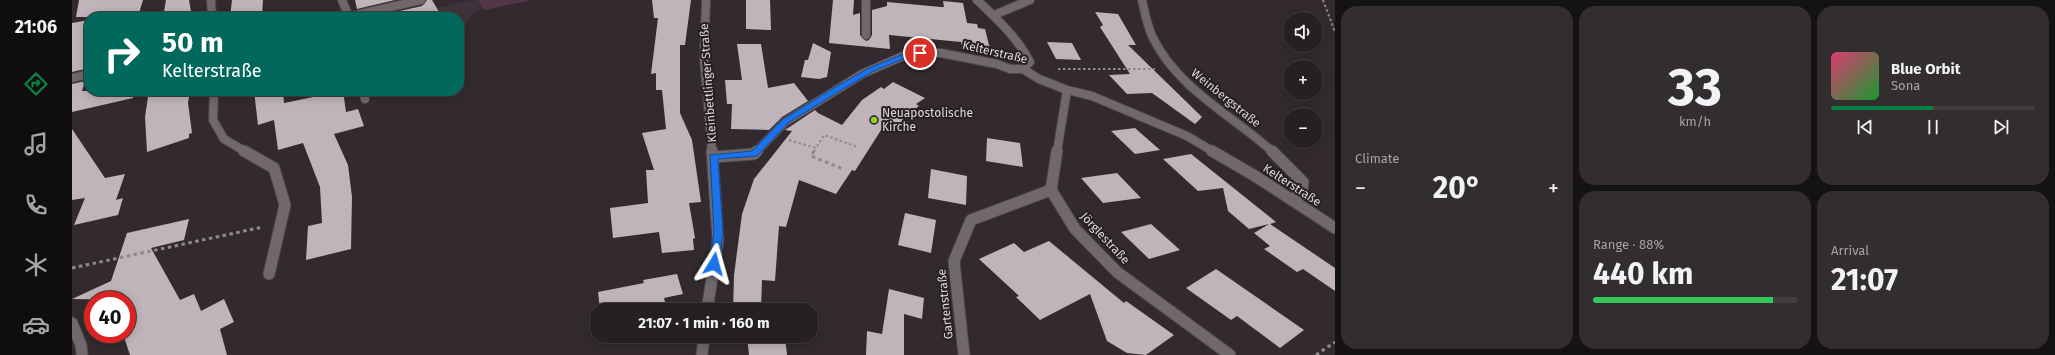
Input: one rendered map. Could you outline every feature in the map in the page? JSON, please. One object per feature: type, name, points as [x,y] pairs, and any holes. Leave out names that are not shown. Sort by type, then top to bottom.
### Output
[{"type":"street","points":[[211,0],[212,12]]},
{"type":"street","points":[[342,0],[346,12]]},
{"type":"street","points":[[369,12],[421,0]]},
{"type":"street","name":"Kleinbettlinger Straße","points":[[706,0],[704,22],[705,70],[714,157],[718,233],[708,303]]},
{"type":"street","points":[[866,0],[866,35]]},
{"type":"street","points":[[977,0],[994,15],[1025,51],[1030,62],[1023,69]]},
{"type":"street","points":[[994,15],[1030,0]]},
{"type":"street","name":"Weinbergstraße","points":[[1142,0],[1150,32],[1160,51],[1174,69],[1191,88],[1279,155],[1303,182],[1302,192],[1292,200]]},
{"type":"street","name":"Kelterstraße","points":[[714,157],[754,154],[785,122],[856,78],[903,56],[920,53],[941,53],[997,64],[1010,69],[1023,69],[1040,79],[1067,90],[1092,96],[1187,136],[1335,228]]},
{"type":"street","points":[[72,78],[84,75]]},
{"type":"street","points":[[1051,190],[1067,90]]},
{"type":"street","points":[[214,96],[213,120],[224,139],[274,168],[285,205],[269,274]]},
{"type":"street","name":"Gartenstraße","points":[[964,355],[954,261],[971,220],[1051,190]]},
{"type":"street","name":"Jörglestraße","points":[[1051,190],[1075,229],[1117,272],[1230,355]]},
{"type":"street","points":[[72,323],[81,345],[82,355]]},
{"type":"street","points":[[702,355],[703,343]]},
{"type":"path","points":[[1323,0],[1335,32]]},
{"type":"path","points":[[1053,69],[1174,69]]},
{"type":"path","points":[[774,135],[816,148]]},
{"type":"path","points":[[843,169],[811,156],[824,135],[858,147]]},
{"type":"path","points":[[72,268],[280,223]]},
{"type":"path","points":[[1316,355],[1335,342]]},
{"type":"shaded area","points":[[471,0],[477,0],[482,9],[474,13],[466,24],[464,32],[464,12],[419,12]]},
{"type":"shaded area","points":[[477,0],[531,0],[484,10]]},
{"type":"building","points":[[79,0],[143,0],[139,12],[84,12],[84,17],[76,17]]},
{"type":"building","points":[[166,0],[189,0],[191,12],[164,12]]},
{"type":"building","points":[[232,0],[263,0],[262,12],[231,12]]},
{"type":"building","points":[[355,0],[395,0],[357,9]]},
{"type":"building","points":[[427,0],[432,0],[439,12],[395,12],[422,6]]},
{"type":"building","points":[[652,0],[691,0],[685,45],[680,45],[680,113],[692,140],[701,202],[689,203],[695,238],[693,239],[694,250],[662,253],[659,232],[613,238],[610,208],[648,203],[646,170],[654,170],[642,133],[666,129],[662,90],[656,90],[656,73],[651,74],[658,18],[654,18]]},
{"type":"building","points":[[746,0],[770,0],[771,30],[746,29]]},
{"type":"building","points":[[833,0],[854,0],[853,15],[860,13],[860,35],[866,41],[869,40],[872,35],[872,10],[887,6],[887,2],[941,7],[944,7],[943,1],[963,3],[967,23],[977,24],[978,28],[985,29],[990,49],[962,46],[961,42],[889,35],[890,49],[829,43]]},
{"type":"building","points":[[1095,12],[1118,14],[1136,45],[1128,45],[1202,117],[1195,124],[1152,93],[1127,94],[1109,75],[1130,74],[1100,27],[1103,25]]},
{"type":"building","points":[[84,21],[84,69],[72,72],[72,23]]},
{"type":"building","points":[[1047,42],[1072,43],[1081,60],[1056,59]]},
{"type":"building","points":[[813,43],[831,52],[827,77],[819,79],[801,77],[805,60],[808,60]]},
{"type":"building","points":[[737,44],[761,44],[768,88],[794,83],[808,101],[782,117],[769,130],[731,129],[732,104],[727,104],[725,80],[742,80]]},
{"type":"building","points":[[84,81],[82,91],[84,91],[84,96],[133,96],[133,98],[72,112],[72,84]]},
{"type":"building","points":[[893,82],[925,98],[916,104],[919,106],[906,115],[895,131],[883,127],[855,171],[852,170],[836,194],[799,180],[786,227],[779,226],[775,281],[762,280],[761,303],[733,303],[734,275],[742,214],[754,179],[792,131],[785,130],[815,110],[842,125],[862,100],[881,87],[884,89]]},
{"type":"building","points":[[189,96],[188,103],[192,133],[189,134],[189,138],[147,152],[145,117],[148,97]]},
{"type":"building","points":[[255,96],[283,96],[284,103],[318,96],[344,96],[346,112],[358,109],[364,126],[334,134],[348,165],[352,197],[351,249],[306,260],[308,226],[322,223],[320,187],[303,143],[278,150],[274,120],[258,125]]},
{"type":"building","points":[[1135,128],[1160,150],[1135,154],[1111,131]]},
{"type":"building","points":[[72,129],[105,178],[125,174],[116,200],[123,198],[118,215],[74,225],[85,198],[72,200]]},
{"type":"building","points":[[987,138],[1020,143],[1023,167],[986,161]]},
{"type":"building","points":[[1191,154],[1276,222],[1270,224],[1335,268],[1335,291],[1303,269],[1297,272],[1264,249],[1270,246],[1254,233],[1269,224],[1249,229],[1228,211],[1223,188],[1198,191],[1163,159]]},
{"type":"building","points":[[931,169],[967,176],[966,205],[928,198]]},
{"type":"building","points":[[1117,173],[1141,198],[1103,203],[1081,178]]},
{"type":"building","points":[[905,213],[936,220],[931,253],[898,245]]},
{"type":"building","points":[[189,219],[184,240],[151,248],[180,300],[194,294],[201,311],[224,299],[234,322],[220,329],[227,355],[130,355],[126,343],[136,343],[136,291],[89,291],[111,281],[127,233]]},
{"type":"building","points":[[1151,224],[1180,250],[1149,259],[1121,232]]},
{"type":"building","points":[[1049,241],[1124,303],[1126,301],[1174,335],[1146,355],[1127,353],[1107,341],[1090,294],[1040,320],[1016,297],[1019,296],[979,259],[1014,243],[1024,252]]},
{"type":"building","points":[[1216,269],[1304,330],[1280,348],[1237,316],[1231,320],[1186,288]]},
{"type":"building","points":[[677,274],[683,294],[664,298],[665,303],[599,303],[598,292],[644,283],[643,280]]},
{"type":"building","points":[[889,289],[924,298],[922,319],[904,314],[904,355],[866,355],[867,331],[882,334]]},
{"type":"building","points":[[84,293],[84,299],[72,299]]},
{"type":"building","points":[[748,343],[786,343],[787,355],[749,355]]},
{"type":"place","name":"Neuapostolische Kirche","points":[[874,120]]},
{"type":"route","points":[[714,264],[718,233],[714,157],[754,154],[769,141],[785,122],[862,74],[903,56],[920,53]]}]
